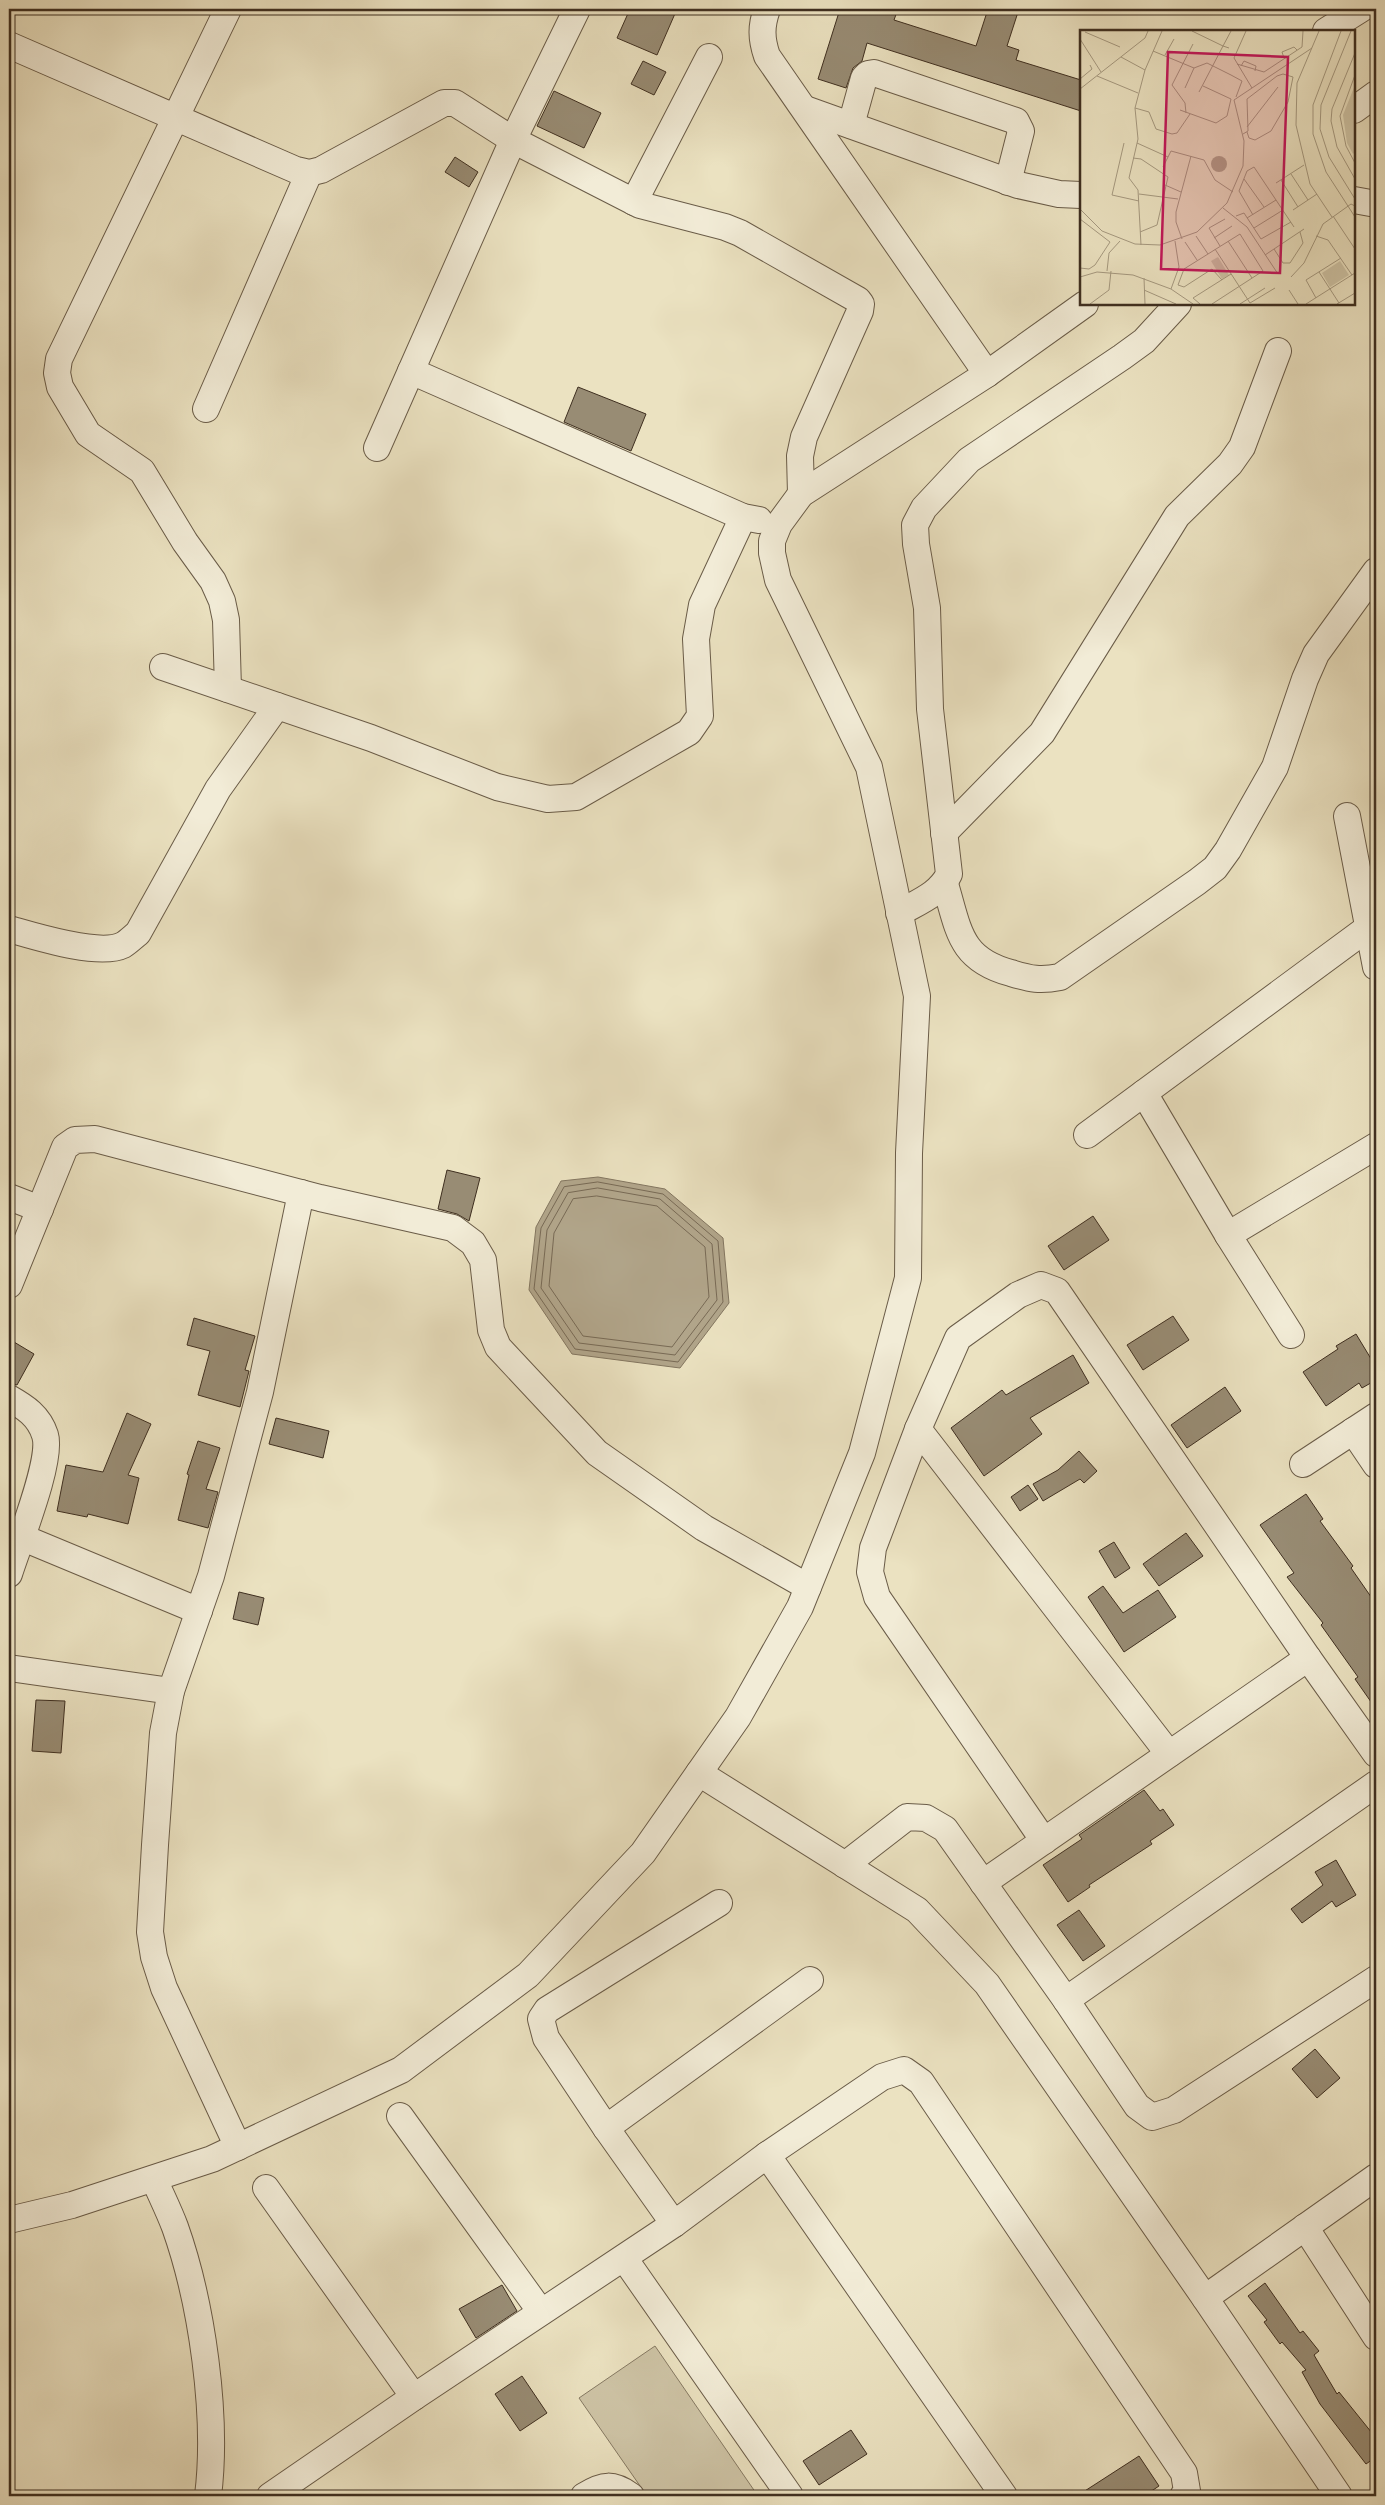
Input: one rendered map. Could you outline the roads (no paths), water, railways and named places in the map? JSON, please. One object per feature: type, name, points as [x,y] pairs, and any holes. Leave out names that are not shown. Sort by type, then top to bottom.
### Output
[{"type":"street","points":[[228,9],[59,359],[58,373],[60,387],[88,434],[142,471],[185,542],[213,581],[222,601],[226,620],[228,689]]},
{"type":"street","points":[[377,448],[513,140],[577,9]]},
{"type":"street","points":[[767,9],[761,24],[762,42],[767,56],[987,374]]},
{"type":"street","points":[[1331,21],[1361,9]]},
{"type":"street","points":[[9,45],[296,170],[309,173],[322,170],[444,103],[455,103],[513,140],[634,202],[657,211],[724,227],[740,233],[858,300],[861,304],[804,437],[800,456],[802,494]]},
{"type":"street","points":[[634,202],[709,57]]},
{"type":"street","points":[[851,125],[864,78],[868,74],[874,73],[1016,121],[1021,131],[1008,182]]},
{"type":"street","points":[[1355,109],[1376,94]]},
{"type":"street","points":[[805,109],[1008,182],[1059,194],[1080,195]]},
{"type":"street","points":[[206,410],[309,173]]},
{"type":"street","points":[[1355,200],[1376,204]]},
{"type":"street","points":[[9,2220],[72,2205],[212,2159],[238,2147],[401,2070],[528,1975],[643,1853],[738,1717],[800,1607],[862,1453],[908,1278],[909,1153],[917,996],[869,767],[778,580],[772,553],[772,541],[778,524],[802,494],[987,374],[1084,305]]},
{"type":"street","points":[[899,912],[938,891],[945,884],[949,874],[930,709],[927,608],[916,544],[915,525],[924,508],[969,460],[1144,341],[1177,305]]},
{"type":"street","points":[[944,833],[1042,733],[1176,516],[1230,464],[1242,447],[1278,351]]},
{"type":"street","points":[[411,371],[743,517],[778,524]]},
{"type":"street","points":[[163,667],[371,738],[497,787],[548,799],[576,797],[690,732],[700,716],[696,638],[702,605],[743,517]]},
{"type":"street","points":[[945,884],[963,941],[970,952],[984,964],[1039,981],[1060,977],[1197,882],[1215,868],[1228,850],[1275,767],[1305,679],[1316,654],[1376,571]]},
{"type":"street","points":[[9,930],[75,946],[102,948],[122,946],[138,933],[218,789],[277,706]]},
{"type":"street","points":[[1347,816],[1376,968]]},
{"type":"street","points":[[1087,1135],[1368,927]]},
{"type":"street","points":[[1144,1093],[1228,1235],[1292,1335]]},
{"type":"street","points":[[9,1285],[66,1146],[74,1140],[95,1139],[301,1193],[453,1228],[473,1243],[483,1260],[491,1330],[498,1347],[597,1453],[704,1528],[808,1587]]},
{"type":"street","points":[[1228,1235],[1376,1146]]},
{"type":"street","points":[[238,2147],[164,1988],[154,1957],[151,1940],[155,1845],[163,1733],[171,1691],[211,1576],[260,1392],[301,1193]]},
{"type":"street","points":[[9,1197],[40,1209]]},
{"type":"street","points":[[1044,1841],[877,1597],[870,1572],[873,1548],[918,1429],[958,1338],[1018,1294],[1041,1285],[1057,1291],[1308,1658],[1376,1754]]},
{"type":"street","points":[[9,1398],[28,1409],[40,1422],[46,1436],[46,1459],[9,1574]]},
{"type":"street","points":[[1303,1464],[1376,1416]]},
{"type":"street","points":[[918,1429],[1169,1754]]},
{"type":"street","points":[[1353,1431],[1376,1465]]},
{"type":"street","points":[[20,1538],[199,1611]]},
{"type":"street","points":[[983,1883],[1308,1658]]},
{"type":"street","points":[[9,1668],[171,1691]]},
{"type":"street","points":[[699,1773],[917,1910],[987,1984],[1205,2298],[1339,2496]]},
{"type":"street","points":[[1066,2000],[1376,1784]]},
{"type":"street","points":[[845,1864],[907,1817],[926,1818],[945,1829],[1066,2000],[1137,2106],[1152,2116],[1174,2110],[1376,1979]]},
{"type":"street","points":[[674,2224],[606,2128],[546,2038],[541,2019],[546,2010],[719,1903]]},
{"type":"street","points":[[606,2128],[810,1980]]},
{"type":"street","points":[[270,2496],[414,2397],[674,2224],[767,2155],[882,2077],[904,2070],[921,2082],[1184,2473],[1187,2490],[1183,2496]]},
{"type":"street","points":[[400,2116],[542,2312]]},
{"type":"street","points":[[767,2155],[1004,2496]]},
{"type":"street","points":[[1205,2298],[1376,2177]]},
{"type":"street","points":[[154,2178],[175,2227],[193,2289],[209,2390],[211,2471],[208,2496]]},
{"type":"street","points":[[266,2188],[414,2397]]},
{"type":"street","points":[[1304,2227],[1376,2337]]},
{"type":"street","points":[[624,2258],[790,2496]]},
{"type":"street","points":[[584,2496],[598,2487],[619,2487],[632,2496]]},
{"type":"water","points":[[598,1177],[665,1189],[723,1238],[729,1303],[680,1368],[572,1354],[529,1290],[536,1227],[561,1181]]}]
